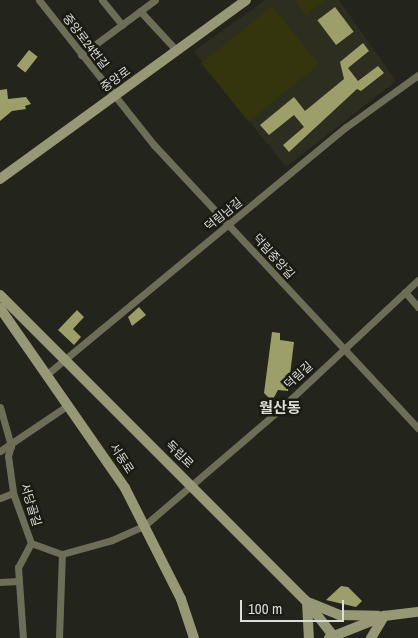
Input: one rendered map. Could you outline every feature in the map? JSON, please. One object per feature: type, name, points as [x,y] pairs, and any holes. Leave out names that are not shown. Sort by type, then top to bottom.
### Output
[{"type":"main road","name":"중앙로","points":[[0,179],[246,0]]},
{"type":"main road","name":"독립로","points":[[0,295],[306,601],[333,637]]},
{"type":"main road","name":"서동로","points":[[0,308],[108,461],[145,525],[181,598],[194,638]]},
{"type":"main road","points":[[309,638],[306,601],[339,615],[384,616],[418,612]]},
{"type":"main road","points":[[333,637],[384,616]]},
{"type":"main road","points":[[371,638],[384,616]]},
{"type":"street","name":"중앙로24번길","points":[[38,0],[115,97]]},
{"type":"street","points":[[102,0],[122,25]]},
{"type":"street","points":[[81,55],[155,0]]},
{"type":"street","points":[[140,11],[177,51]]},
{"type":"street","name":"덕림남길","points":[[46,375],[230,226],[346,128],[418,75]]},
{"type":"street","name":"덕림중앙길","points":[[115,97],[154,145],[418,428]]},
{"type":"street","name":"덕림길","points":[[62,554],[112,540],[145,525],[345,349],[418,280]]},
{"type":"street","points":[[405,292],[418,307]]},
{"type":"street","points":[[0,451],[11,446],[68,405]]},
{"type":"street","name":"서당골길","points":[[0,407],[11,446],[8,456],[13,493],[31,543],[18,567],[23,638]]},
{"type":"street","points":[[0,498],[13,493]]},
{"type":"street","points":[[31,543],[62,554],[59,638]]},
{"type":"street","points":[[0,582],[18,581]]},
{"type":"shaded area","points":[[265,0],[339,0],[396,81],[286,167],[194,51]]},
{"type":"shaded area","points":[[295,0],[325,0],[306,15]]},
{"type":"shaded area","points":[[272,6],[319,64],[248,122],[201,63]]},
{"type":"building","points":[[335,7],[354,32],[336,45],[317,20]]},
{"type":"building","points":[[363,43],[369,51],[348,68],[358,81],[378,66],[384,73],[361,91],[357,89],[289,152],[283,145],[304,127],[294,115],[269,135],[260,125],[294,97],[305,111],[344,79],[340,62]]},
{"type":"building","points":[[29,50],[38,57],[25,73],[17,66]]},
{"type":"building","points":[[7,89],[8,99],[26,97],[31,104],[25,106],[26,109],[12,111],[0,121],[0,90]]},
{"type":"building","points":[[139,307],[146,315],[132,326],[128,317]]},
{"type":"building","points":[[77,310],[84,317],[73,329],[81,337],[74,345],[58,330]]},
{"type":"building","points":[[272,332],[280,333],[280,340],[294,342],[288,391],[278,390],[272,401],[264,393]]},
{"type":"building","points":[[341,586],[348,587],[362,601],[356,607],[326,600]]},
{"type":"district","name":"월산동","points":[[280,408]]}]
